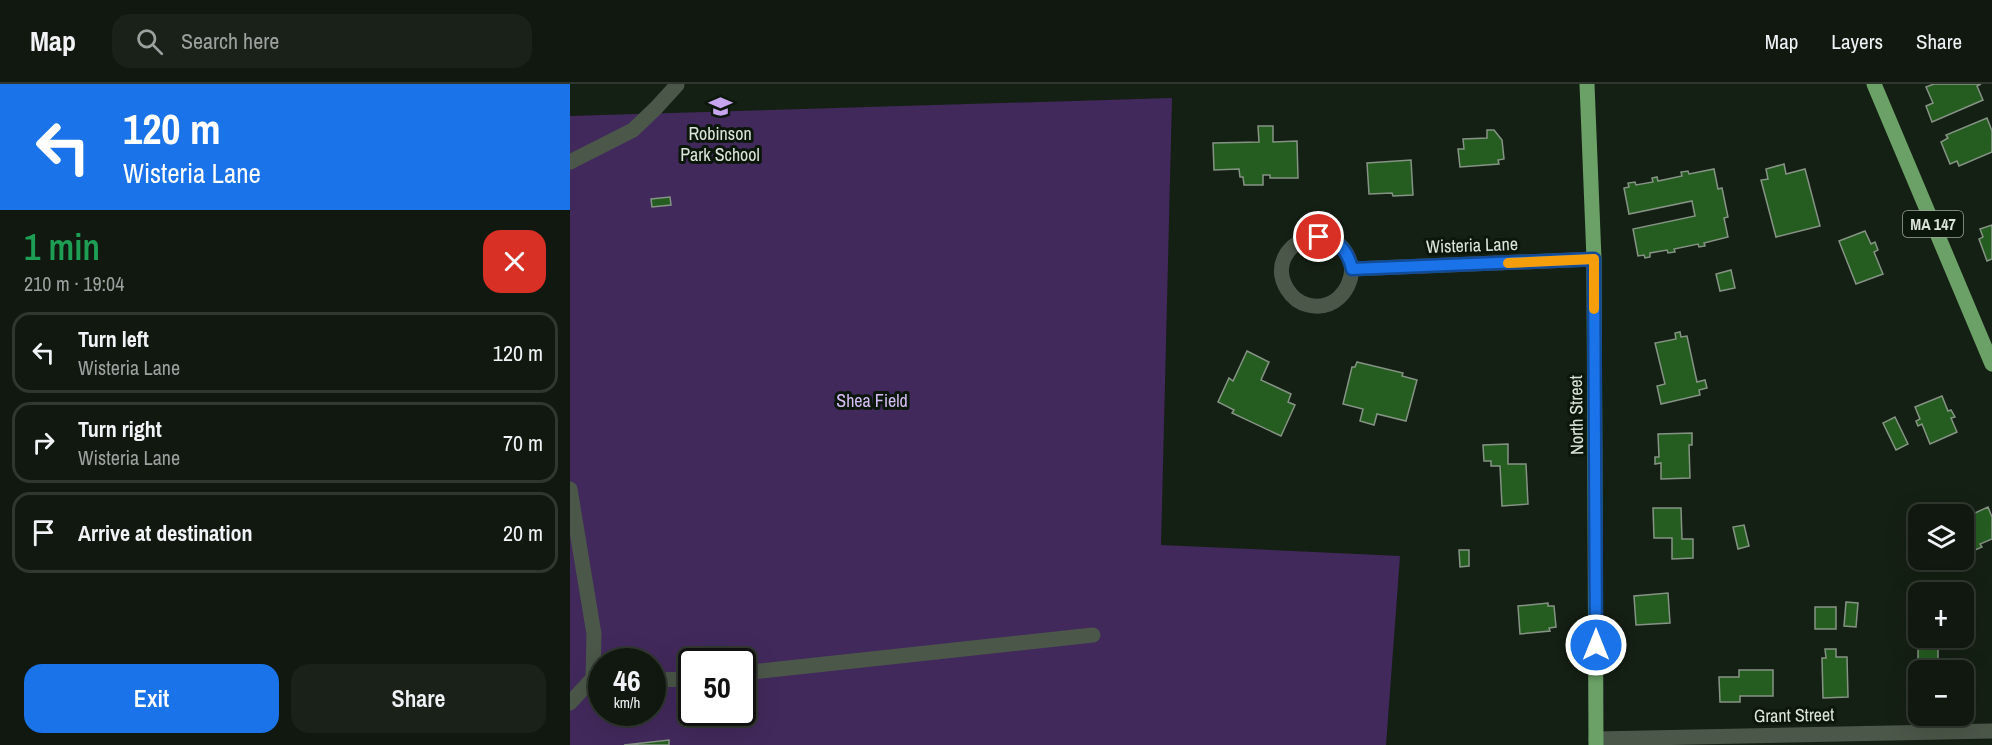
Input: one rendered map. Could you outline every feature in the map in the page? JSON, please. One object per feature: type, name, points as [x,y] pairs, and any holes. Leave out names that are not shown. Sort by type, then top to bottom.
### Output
[{"type":"main road","name":"North Street","points":[[1587,84],[1594,259],[1596,742]]},
{"type":"main road","name":"MA 147","points":[[1874,84],[1992,364]]},
{"type":"street","points":[[570,162],[633,130],[676,84]]},
{"type":"street","points":[[1319,237],[1332,240],[1344,249],[1352,269],[1346,291],[1335,301],[1321,306],[1306,305],[1294,298],[1285,286],[1282,272],[1285,258],[1293,246],[1305,238],[1319,237]]},
{"type":"street","name":"Wisteria Lane","points":[[1352,269],[1594,259]]},
{"type":"street","points":[[570,489],[595,648]]},
{"type":"street","points":[[756,672],[1093,635]]},
{"type":"street","points":[[570,703],[588,687]]},
{"type":"street","name":"Grant Street","points":[[1596,742],[1992,730]]},
{"type":"green space","name":"Shea Field","points":[[1172,98],[1161,545],[1400,556],[1386,745],[570,745],[570,116]]},
{"type":"building","points":[[1934,84],[1981,84],[1977,86],[1983,100],[1932,122],[1926,106],[1933,103],[1926,87]]},
{"type":"building","points":[[1987,118],[1992,131],[1992,152],[1959,166],[1957,161],[1950,164],[1941,142],[1948,138],[1946,135]]},
{"type":"building","points":[[1258,126],[1273,126],[1273,142],[1297,141],[1298,178],[1270,178],[1270,175],[1263,175],[1263,185],[1244,185],[1239,169],[1214,170],[1213,143],[1259,142]]},
{"type":"building","points":[[1487,130],[1494,130],[1502,140],[1504,159],[1498,160],[1499,164],[1460,167],[1458,149],[1464,149],[1463,139],[1487,138]]},
{"type":"building","points":[[1411,160],[1413,195],[1369,194],[1367,163]]},
{"type":"building","points":[[1784,164],[1786,174],[1805,169],[1820,226],[1776,237],[1761,180],[1768,179],[1766,169]]},
{"type":"building","points":[[1714,169],[1718,189],[1722,188],[1728,217],[1724,218],[1728,237],[1704,243],[1705,246],[1699,247],[1698,244],[1674,249],[1675,252],[1668,253],[1667,250],[1650,253],[1650,257],[1645,258],[1644,255],[1638,256],[1633,229],[1695,216],[1692,201],[1629,214],[1624,188],[1629,187],[1628,183],[1635,182],[1636,185],[1653,182],[1652,178],[1657,177],[1658,181],[1682,176],[1681,172],[1688,171],[1689,174]]},
{"type":"building","points":[[670,197],[671,205],[652,207],[651,199]]},
{"type":"building","points":[[1992,225],[1992,259],[1987,261],[1979,239],[1983,237],[1980,229]]},
{"type":"building","points":[[1865,231],[1871,244],[1875,242],[1878,250],[1874,252],[1883,274],[1856,284],[1839,241]]},
{"type":"building","points":[[1731,270],[1735,288],[1720,291],[1716,274]]},
{"type":"building","points":[[1680,332],[1681,337],[1687,336],[1697,382],[1705,380],[1707,388],[1699,390],[1700,395],[1661,404],[1657,386],[1665,384],[1655,343],[1676,339],[1675,333]]},
{"type":"building","points":[[1247,351],[1269,362],[1261,380],[1291,394],[1288,402],[1295,405],[1281,436],[1232,413],[1234,410],[1218,402],[1229,378],[1233,381]]},
{"type":"building","points":[[1357,362],[1403,373],[1402,376],[1417,380],[1406,421],[1377,414],[1374,425],[1360,421],[1363,409],[1343,404],[1352,367],[1355,367]]},
{"type":"building","points":[[1942,396],[1948,411],[1951,410],[1955,417],[1951,418],[1957,432],[1930,444],[1922,424],[1918,426],[1916,421],[1920,419],[1915,407]]},
{"type":"building","points":[[1895,417],[1908,444],[1896,450],[1883,423]]},
{"type":"building","points":[[1692,433],[1692,445],[1689,445],[1690,478],[1661,479],[1661,463],[1655,464],[1655,457],[1659,457],[1658,434]]},
{"type":"building","points":[[1508,444],[1508,464],[1526,464],[1528,504],[1502,506],[1500,466],[1491,466],[1491,461],[1484,461],[1483,445]]},
{"type":"building","points":[[1988,507],[1992,517],[1992,539],[1980,544],[1982,547],[1974,551],[1974,513]]},
{"type":"building","points":[[1653,508],[1681,508],[1682,539],[1693,539],[1693,558],[1672,559],[1672,538],[1654,538]]},
{"type":"building","points":[[1744,525],[1749,546],[1738,549],[1733,527]]},
{"type":"building","points":[[1459,550],[1469,550],[1469,566],[1460,567]]},
{"type":"building","points":[[1668,593],[1670,623],[1636,625],[1634,596]]},
{"type":"building","points":[[1846,602],[1858,603],[1856,627],[1844,626]]},
{"type":"building","points":[[1548,603],[1548,606],[1554,606],[1556,627],[1549,628],[1550,631],[1520,634],[1518,606]]},
{"type":"building","points":[[1815,607],[1836,607],[1836,629],[1815,629]]},
{"type":"building","points":[[1918,648],[1938,648],[1938,660],[1918,660]]},
{"type":"building","points":[[1825,649],[1836,649],[1836,657],[1847,657],[1848,697],[1823,698],[1822,658],[1826,658]]},
{"type":"building","points":[[1739,670],[1773,670],[1773,696],[1740,696],[1740,702],[1720,702],[1719,677],[1739,677]]},
{"type":"building","points":[[669,740],[669,745],[624,745]]},
{"type":"slow traffic","points":[[1508,263],[1594,259],[1594,309]]},
{"type":"place","name":"Robinson Park School","points":[[720,107]]},
{"type":"route","points":[[1319,237],[1332,240],[1344,249],[1352,269],[1594,259],[1596,645]]}]
